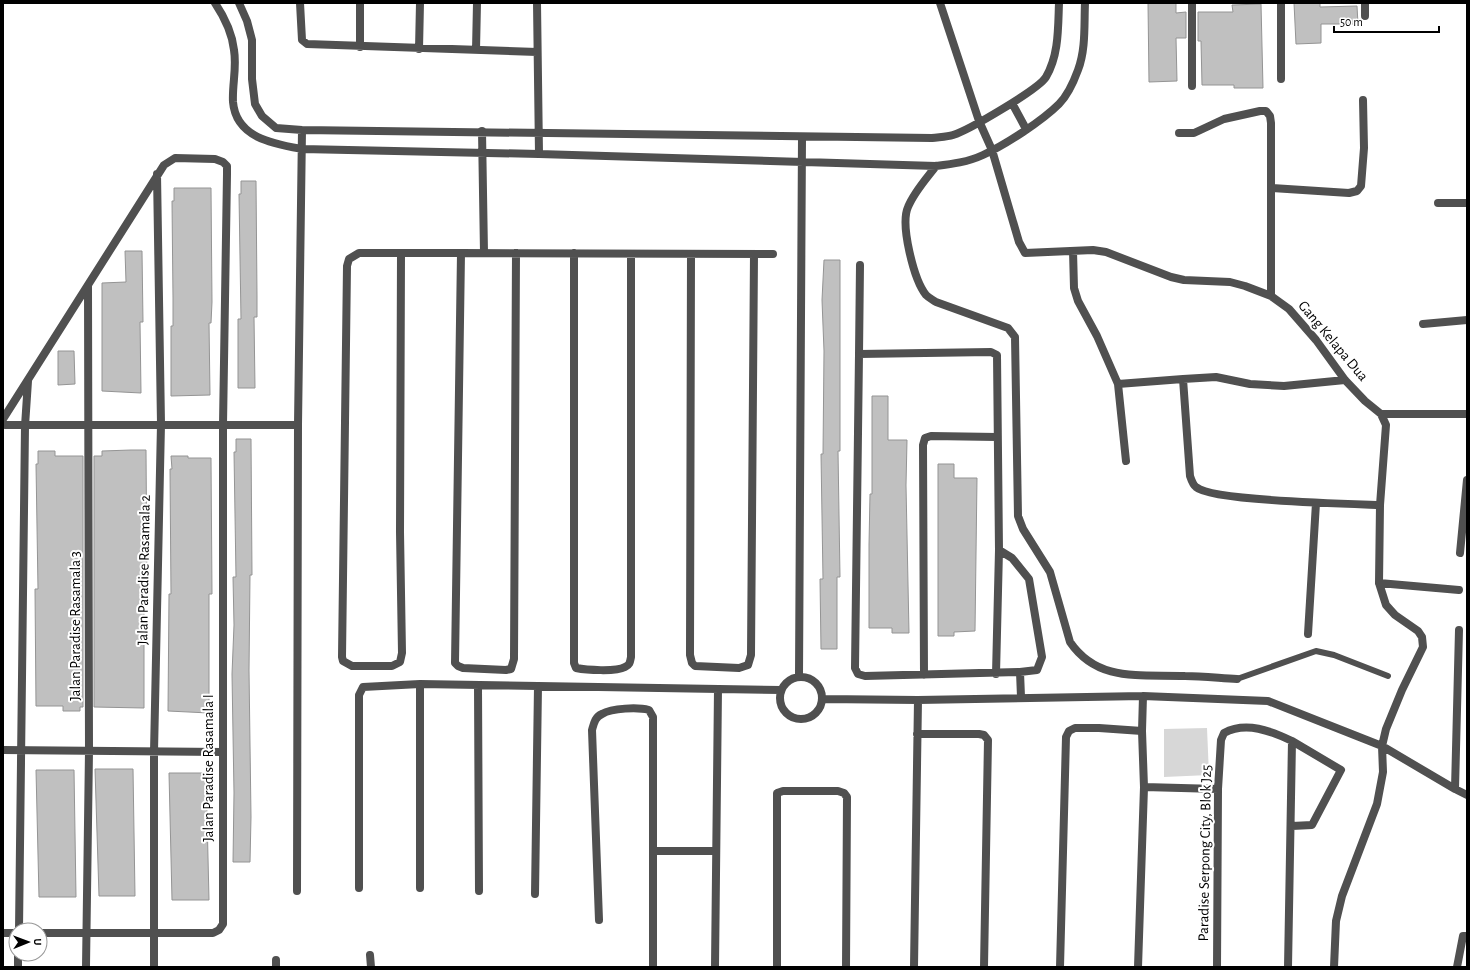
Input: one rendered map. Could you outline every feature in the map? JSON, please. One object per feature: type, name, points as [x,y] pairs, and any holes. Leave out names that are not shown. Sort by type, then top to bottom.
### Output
[{"type":"street","points":[[215,3],[227,22],[232,36],[235,51],[233,102],[239,122],[259,139],[272,144],[302,149],[538,154],[936,166],[960,163],[992,150],[1026,129],[1060,104],[1070,89],[1079,69],[1083,49],[1085,3]]},
{"type":"street","points":[[239,3],[247,21],[252,40],[255,104],[262,116],[276,128],[302,130],[482,131],[932,138],[953,134],[979,121],[1028,94],[1045,79],[1054,60],[1058,30],[1059,3]]},
{"type":"street","points":[[300,3],[302,36],[304,43],[360,47],[537,52]]},
{"type":"street","points":[[360,3],[360,47]]},
{"type":"street","points":[[419,49],[420,3]]},
{"type":"street","points":[[476,50],[477,3]]},
{"type":"street","points":[[537,3],[538,154]]},
{"type":"street","points":[[940,3],[979,121],[992,150]]},
{"type":"street","points":[[1192,3],[1192,86]]},
{"type":"street","points":[[1281,3],[1281,79]]},
{"type":"street","points":[[1365,3],[1365,16]]},
{"type":"street","points":[[1272,188],[1349,193],[1357,191],[1361,186],[1364,148],[1363,100]]},
{"type":"street","points":[[1012,103],[1026,129]]},
{"type":"street","points":[[1179,133],[1194,133],[1224,119],[1260,111],[1266,112],[1270,116],[1272,188],[1270,238],[1271,296]]},
{"type":"street","points":[[297,891],[298,425],[302,130]]},
{"type":"street","points":[[482,131],[484,253]]},
{"type":"street","points":[[799,676],[802,137]]},
{"type":"street","name":"Gang Kelapa Dua","points":[[992,150],[1019,242],[1025,253],[1073,251],[1106,252],[1171,277],[1184,280],[1230,282],[1271,296],[1299,320],[1345,380],[1365,401],[1381,414]]},
{"type":"street","name":"Jalan Paradise Rasamala I","points":[[48,933],[213,933],[219,930],[223,924],[223,425],[227,166],[223,162],[215,159],[174,158],[164,165],[157,174]]},
{"type":"street","points":[[936,166],[907,208],[905,234],[908,248],[922,289],[927,296],[936,302],[1008,328],[1015,337],[1018,516],[1023,529],[1050,572],[1070,642],[1076,650],[1088,660],[1116,674],[1128,676],[1184,676],[1237,679]]},
{"type":"street","points":[[3,419],[157,174]]},
{"type":"street","name":"Jalan Paradise Rasamala 2","points":[[154,967],[154,752],[161,424],[157,174]]},
{"type":"street","points":[[1438,203],[1467,202]]},
{"type":"street","points":[[1073,251],[1074,288],[1078,301],[1097,336],[1118,384],[1126,461]]},
{"type":"street","points":[[401,253],[400,532],[402,653],[400,662],[392,666],[352,666],[343,661],[342,657],[347,266],[349,259],[359,253],[401,253],[574,253],[773,254]]},
{"type":"street","points":[[460,253],[455,663],[463,668],[506,670],[511,668],[514,659],[516,253]]},
{"type":"street","points":[[574,253],[574,664],[576,668],[583,670],[619,669],[626,667],[630,663],[631,657],[631,254]]},
{"type":"street","points":[[691,254],[690,655],[692,664],[695,666],[739,668],[748,665],[751,655],[754,254]]},
{"type":"street","points":[[860,265],[854,668],[858,674],[865,676],[996,674],[1037,670],[1041,664],[1042,657],[1029,579],[1021,567],[1012,558],[999,550]]},
{"type":"street","name":"Jalan Paradise Rasamala 3","points":[[86,967],[89,751],[88,285]]},
{"type":"street","points":[[1423,324],[1467,320]]},
{"type":"street","points":[[859,354],[995,353],[998,358],[997,437],[999,550],[996,674]]},
{"type":"street","points":[[1118,384],[1216,377],[1250,384],[1284,386],[1345,380]]},
{"type":"street","points":[[1183,379],[1190,476],[1196,487],[1206,492],[1316,503],[1380,505]]},
{"type":"street","points":[[18,922],[22,750],[25,426],[28,380]]},
{"type":"street","points":[[1334,967],[1336,921],[1342,896],[1382,788],[1382,746],[1402,690],[1423,647],[1422,637],[1418,631],[1395,615],[1386,604],[1379,583],[1380,505],[1386,425],[1381,414],[1467,414]]},
{"type":"street","points":[[3,423],[5,425],[25,426],[89,424],[298,425]]},
{"type":"street","points":[[924,675],[923,446],[925,438],[931,436],[997,437]]},
{"type":"street","points":[[1460,553],[1467,480]]},
{"type":"street","points":[[1308,634],[1316,503]]},
{"type":"street","points":[[1379,583],[1459,590]]},
{"type":"street","points":[[1455,790],[1459,630]]},
{"type":"street","points":[[1020,672],[1021,697]]},
{"type":"street","points":[[799,676],[810,678],[822,692],[823,698],[818,711],[813,716],[800,719],[794,718],[783,709],[781,703],[781,690],[788,681],[799,676]]},
{"type":"street","points":[[359,888],[360,690],[363,687],[372,685],[420,684],[781,690]]},
{"type":"street","points":[[420,684],[420,888]]},
{"type":"street","points":[[478,686],[479,891]]},
{"type":"street","points":[[535,894],[538,686]]},
{"type":"street","points":[[715,967],[715,851],[718,689]]},
{"type":"street","points":[[823,698],[918,700],[1143,696],[1268,701],[1283,705],[1382,746],[1455,790],[1467,795]]},
{"type":"street","points":[[1138,967],[1144,788],[1142,731],[1143,696]]},
{"type":"street","points":[[914,967],[918,700]]},
{"type":"street","points":[[599,920],[592,730],[594,721],[602,714],[620,709],[644,709],[652,713],[652,967]]},
{"type":"street","points":[[1060,967],[1066,737],[1069,731],[1075,728],[1142,731]]},
{"type":"street","name":"Paradise Serpong City, Blok J25","points":[[1217,967],[1218,790],[1221,740],[1224,733],[1230,730],[1261,728],[1292,741]]},
{"type":"street","points":[[917,734],[979,734],[984,735],[988,740],[984,967]]},
{"type":"street","points":[[1292,741],[1341,770],[1312,825],[1292,826]]},
{"type":"street","points":[[1288,967],[1292,826],[1292,741]]},
{"type":"street","points":[[3,750],[222,752]]},
{"type":"street","points":[[1144,788],[1218,790]]},
{"type":"street","points":[[777,967],[777,793],[838,791],[844,793],[847,797],[846,967]]},
{"type":"street","points":[[653,851],[715,851]]},
{"type":"street","points":[[1457,967],[1463,936],[1467,936]]},
{"type":"street","points":[[370,955],[371,967]]},
{"type":"lane","points":[[1237,679],[1316,651],[1334,655],[1388,676]]},
{"type":"shaded area","points":[[1207,728],[1209,775],[1164,777],[1164,729]]},
{"type":"building","points":[[1148,3],[1176,3],[1176,13],[1186,12],[1186,38],[1176,38],[1177,81],[1149,82]]},
{"type":"building","points":[[1294,3],[1320,3],[1320,7],[1357,6],[1358,24],[1321,24],[1321,43],[1296,44]]},
{"type":"building","points":[[1261,4],[1263,88],[1234,88],[1234,85],[1202,85],[1201,41],[1198,41],[1198,12],[1233,12],[1232,5]]},
{"type":"building","points":[[241,181],[256,181],[257,317],[254,317],[255,388],[238,388],[238,319],[241,319],[239,194],[241,194]]},
{"type":"building","points":[[174,188],[211,188],[212,302],[211,323],[209,323],[210,395],[171,396],[171,326],[173,326],[172,201],[174,201]]},
{"type":"building","points":[[125,251],[142,251],[143,322],[140,322],[141,393],[102,391],[102,283],[126,282]]},
{"type":"building","points":[[824,260],[840,260],[840,451],[838,451],[840,577],[837,577],[837,649],[821,649],[820,579],[823,579],[821,454],[823,454],[824,351],[822,300]]},
{"type":"building","points":[[58,351],[74,351],[75,384],[58,385]]},
{"type":"building","points":[[872,396],[888,396],[888,440],[907,440],[906,485],[909,633],[892,633],[892,628],[869,628],[870,494],[872,494]]},
{"type":"building","points":[[236,439],[251,439],[252,575],[250,575],[249,670],[251,817],[250,862],[233,862],[234,793],[232,674],[234,625],[233,577],[236,577],[234,452],[236,452]]},
{"type":"building","points":[[146,450],[147,585],[144,585],[144,708],[94,707],[94,456],[102,456],[102,451]]},
{"type":"building","points":[[38,451],[55,451],[55,456],[83,456],[83,707],[80,707],[80,711],[63,711],[63,706],[36,706],[35,589],[38,589],[36,464],[38,464]]},
{"type":"building","points":[[171,456],[211,458],[212,594],[209,594],[209,713],[168,711],[169,594],[171,594]]},
{"type":"building","points":[[938,464],[954,464],[954,478],[977,478],[975,631],[954,632],[954,636],[938,636]]},
{"type":"building","points":[[95,769],[133,769],[135,896],[99,896]]},
{"type":"building","points":[[36,770],[74,770],[76,897],[39,897]]},
{"type":"building","points":[[169,773],[206,773],[209,900],[172,900]]}]
